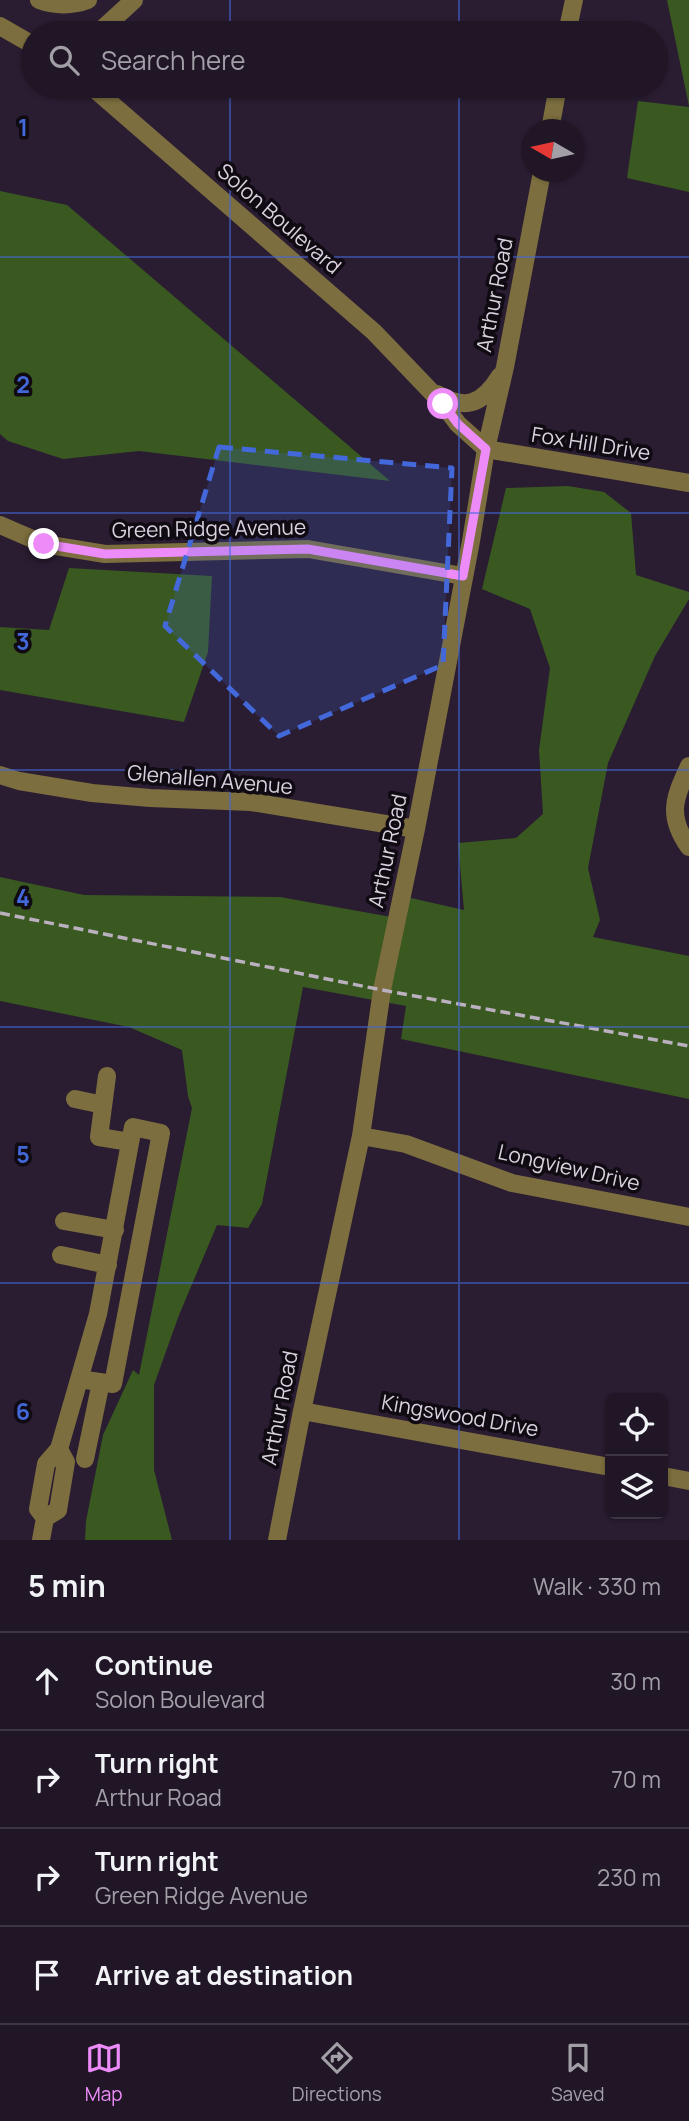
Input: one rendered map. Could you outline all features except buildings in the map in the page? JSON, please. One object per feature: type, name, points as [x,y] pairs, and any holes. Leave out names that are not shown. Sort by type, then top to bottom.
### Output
[{"type":"street","points":[[38,0],[67,4],[88,0]]},
{"type":"street","points":[[111,21],[134,0]]},
{"type":"street","points":[[570,21],[574,0]]},
{"type":"street","points":[[0,26],[21,37]]},
{"type":"street","name":"Solon Boulevard","points":[[105,98],[374,332],[432,392],[458,424],[486,449]]},
{"type":"street","points":[[552,119],[556,98]]},
{"type":"street","name":"Arthur Road","points":[[277,1540],[360,1136],[382,990],[416,829],[486,449],[505,368],[540,182]]},
{"type":"street","name":"Solon Boulevard","points":[[432,392],[451,402],[468,404],[483,399],[505,368]]},
{"type":"street","name":"Fox Hill Drive","points":[[486,449],[689,483]]},
{"type":"street","name":"Green Ridge Avenue","points":[[0,525],[44,544],[105,554],[308,549],[463,576]]},
{"type":"street","points":[[689,766],[674,808],[677,830],[689,846]]},
{"type":"street","name":"Glenallen Avenue","points":[[0,775],[19,781],[92,793],[251,802],[416,829]]},
{"type":"street","points":[[107,1076],[99,1137],[130,1142]]},
{"type":"street","points":[[75,1100],[103,1105]]},
{"type":"street","points":[[41,1540],[45,1518],[38,1509],[46,1464],[59,1449],[79,1379],[98,1314],[133,1127],[161,1133],[113,1384],[79,1379]]},
{"type":"street","name":"Longview Drive","points":[[360,1136],[407,1144],[512,1183],[689,1217]]},
{"type":"street","points":[[119,1207],[147,1212]]},
{"type":"street","points":[[64,1221],[115,1230]]},
{"type":"street","points":[[61,1255],[108,1265]]},
{"type":"street","points":[[85,1459],[102,1382]]},
{"type":"street","name":"Kingswood Drive","points":[[302,1411],[605,1466]]},
{"type":"street","points":[[668,1477],[689,1481]]},
{"type":"highlighted area","points":[[219,447],[452,468],[443,665],[279,736],[165,626]]},
{"type":"green space","points":[[667,0],[689,0],[689,106]]},
{"type":"green space","points":[[638,101],[689,107],[689,192],[627,178]]},
{"type":"green space","points":[[0,191],[67,205],[390,481],[139,451],[63,459],[8,441],[0,434]]},
{"type":"green space","points":[[568,486],[604,492],[631,513],[636,575],[689,592],[689,599],[655,656],[608,763],[588,868],[600,920],[593,937],[689,956],[689,1099],[401,1039],[406,1006],[303,987],[262,1204],[248,1228],[217,1225],[179,1315],[154,1385],[154,1470],[172,1540],[85,1540],[86,1521],[103,1435],[133,1370],[139,1375],[192,1108],[182,1050],[129,1027],[0,1001],[0,877],[84,895],[280,897],[397,918],[402,896],[464,910],[458,843],[516,838],[543,814],[539,750],[550,668],[530,609],[482,589],[506,488]]},
{"type":"green space","points":[[69,568],[212,576],[208,652],[184,722],[0,690],[0,627],[49,630]]},
{"type":"railway","points":[[0,913],[382,990],[689,1046]]},
{"type":"route","points":[[44,544],[105,554],[308,549],[463,576],[486,449],[458,424],[443,404]]}]
